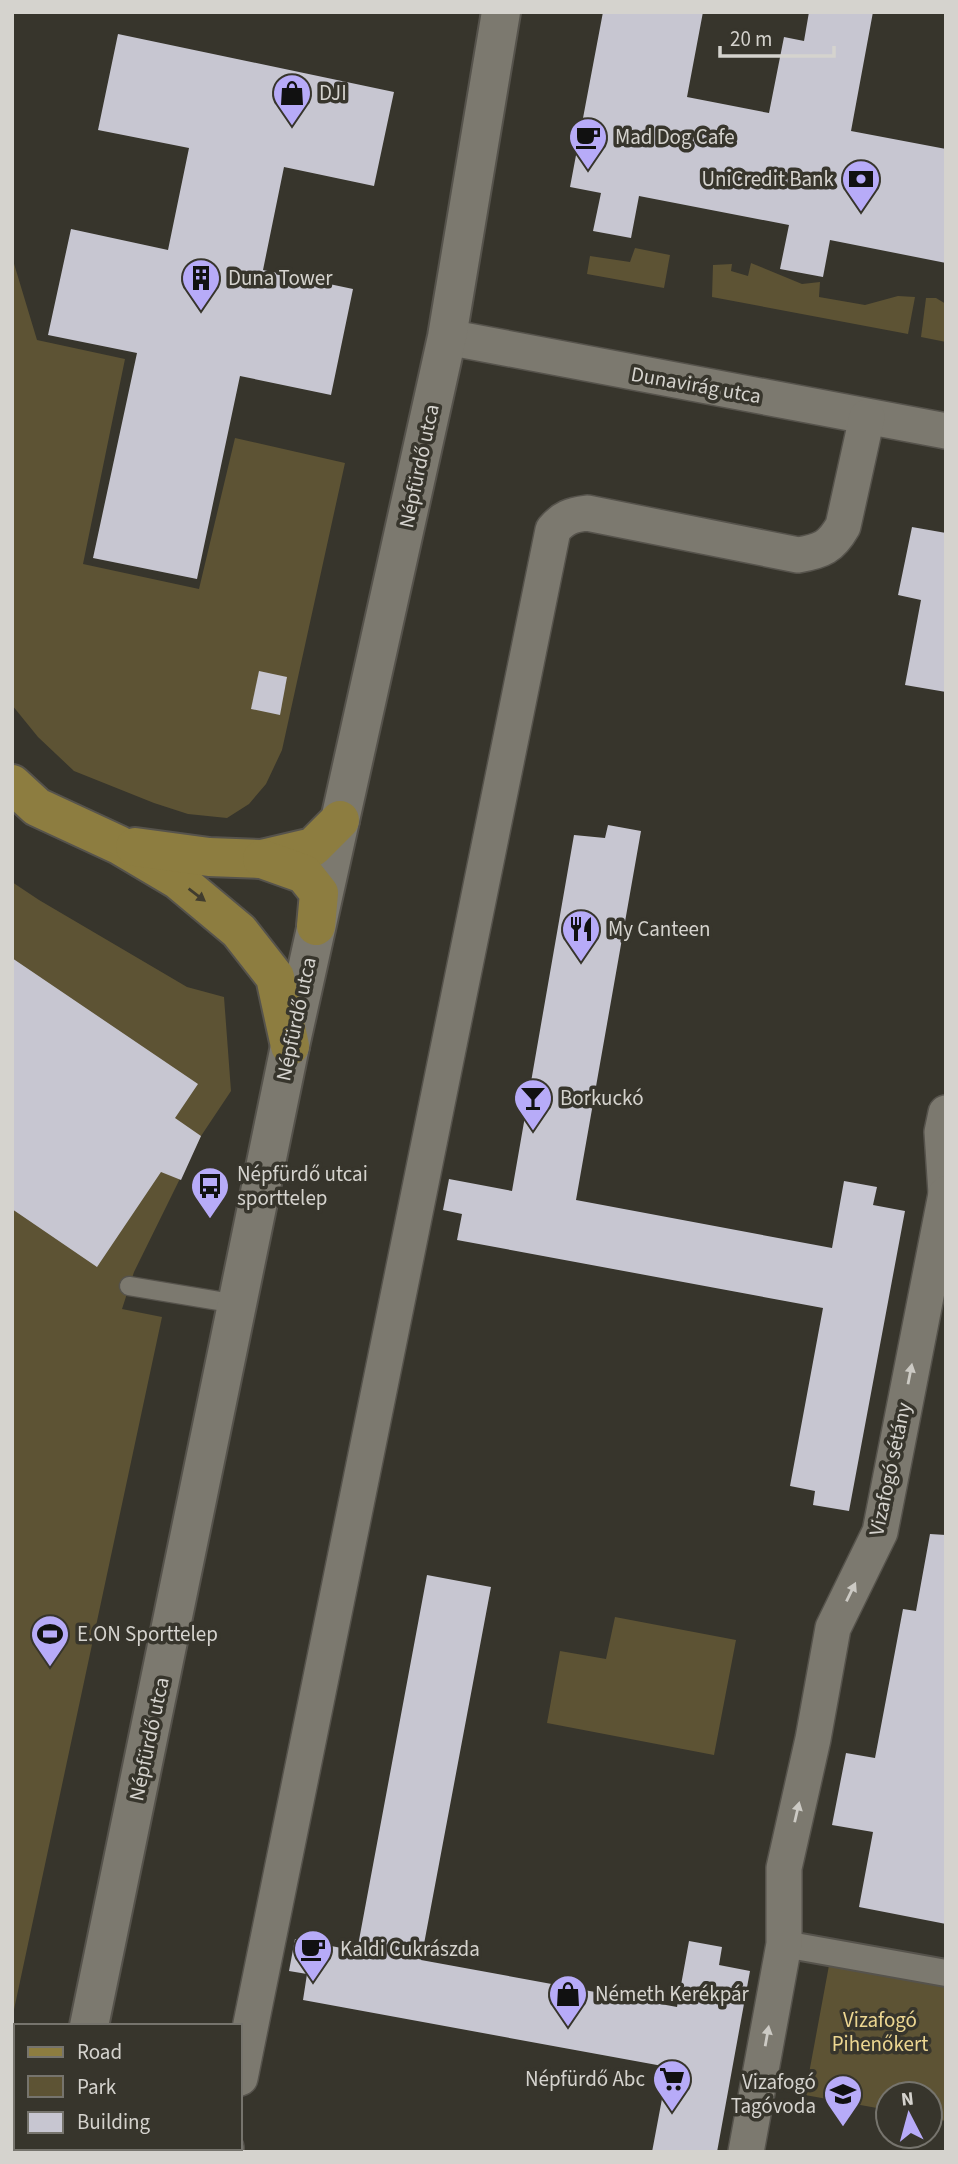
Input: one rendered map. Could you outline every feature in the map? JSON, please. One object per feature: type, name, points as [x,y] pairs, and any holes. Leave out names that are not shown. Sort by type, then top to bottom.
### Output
[{"type":"main road","points":[[12,784],[37,807],[119,845],[178,880],[239,931],[275,977],[290,1046]]},
{"type":"main road","points":[[119,845],[209,857],[262,859],[313,847],[340,820]]},
{"type":"main road","points":[[262,859],[304,874],[318,894],[316,926]]},
{"type":"street","name":"Népfürdő utca","points":[[89,2024],[290,1046],[447,337],[501,12]]},
{"type":"street","name":"Dunavirág utca","points":[[447,337],[946,432]]},
{"type":"street","points":[[242,2067],[553,530],[562,519],[587,513],[799,555],[819,551],[835,540],[843,526],[867,417]]},
{"type":"street","name":"Vizafogó sétány","points":[[746,2152],[784,1944],[784,1868],[813,1739],[833,1628],[880,1532],[945,1202],[942,1132],[946,1113]]},
{"type":"street","points":[[784,1944],[946,1973]]},
{"type":"lane","points":[[129,1286],[237,1304]]},
{"type":"green space","points":[[635,248],[670,255],[664,288],[587,274],[590,256],[630,262]]},
{"type":"green space","points":[[12,257],[37,340],[125,359],[83,564],[199,589],[235,438],[345,463],[282,750],[266,784],[249,804],[227,818],[188,814],[74,771],[38,737],[12,705]]},
{"type":"green space","points":[[751,263],[802,284],[820,282],[819,297],[865,305],[898,296],[915,297],[908,334],[712,297],[713,265],[732,264],[731,271],[748,276]]},
{"type":"green space","points":[[926,298],[936,298],[946,304],[946,342],[921,337]]},
{"type":"green space","name":"E.ON Sporttelep","points":[[12,882],[187,987],[224,997],[231,1091],[201,1136],[134,1272],[122,1309],[162,1317],[12,2019]]},
{"type":"green space","points":[[615,1617],[736,1640],[714,1755],[547,1723],[560,1651],[606,1659]]},
{"type":"green space","name":"Vizafogó Pihenőkert","points":[[830,1960],[946,1982],[946,2121],[944,2080],[874,2080],[874,2107],[805,2095]]},
{"type":"building","points":[[603,12],[703,12],[687,97],[769,113],[784,37],[804,41],[809,12],[873,12],[851,131],[946,149],[946,263],[830,240],[823,277],[780,269],[789,225],[639,196],[631,238],[593,231],[601,193],[570,187]]},
{"type":"building","name":"Duna Tower","points":[[118,34],[394,92],[374,186],[284,167],[263,270],[353,289],[331,395],[240,376],[197,579],[93,558],[137,353],[48,335],[71,229],[168,250],[189,148],[98,130]]},
{"type":"building","points":[[912,527],[946,533],[946,692],[905,685],[921,600],[898,595]]},
{"type":"building","points":[[259,671],[287,677],[280,715],[251,709]]},
{"type":"building","points":[[608,825],[641,831],[576,1200],[832,1248],[844,1181],[877,1187],[873,1205],[905,1211],[849,1511],[813,1505],[815,1491],[790,1486],[823,1308],[457,1240],[462,1214],[443,1210],[449,1179],[512,1191],[574,835],[605,838]]},
{"type":"building","points":[[12,958],[198,1084],[175,1118],[201,1136],[181,1180],[161,1172],[97,1267],[12,1209]]},
{"type":"building","points":[[930,1534],[946,1535],[946,1924],[859,1907],[873,1832],[832,1825],[846,1753],[875,1758],[903,1609],[916,1611]]},
{"type":"building","points":[[427,1575],[491,1587],[421,1960],[677,2007],[689,1941],[722,1947],[719,1965],[750,1971],[717,2152],[652,2152],[668,2067],[303,2000],[307,1974],[289,1971],[295,1939],[357,1951]]},
{"type":"place","name":"DJI","points":[[292,127]]},
{"type":"place","name":"Mad Dog Cafe","points":[[588,171]]},
{"type":"place","name":"UniCredit Bank","points":[[861,213]]},
{"type":"place","name":"Duna Tower","points":[[201,312]]},
{"type":"place","name":"My Canteen","points":[[581,963]]},
{"type":"place","name":"Borkuckó","points":[[533,1132]]},
{"type":"place","name":"Népfürdő utcai sporttelep","points":[[210,1220]]},
{"type":"place","name":"E.ON Sporttelep","points":[[50,1668]]},
{"type":"place","name":"Kaldi Cukrászda","points":[[313,1983]]},
{"type":"place","name":"Németh Kerékpár","points":[[568,2028]]},
{"type":"place","name":"Népfürdő Abc","points":[[672,2113]]},
{"type":"place","name":"Vizafogó Tagóvoda","points":[[843,2128]]}]
